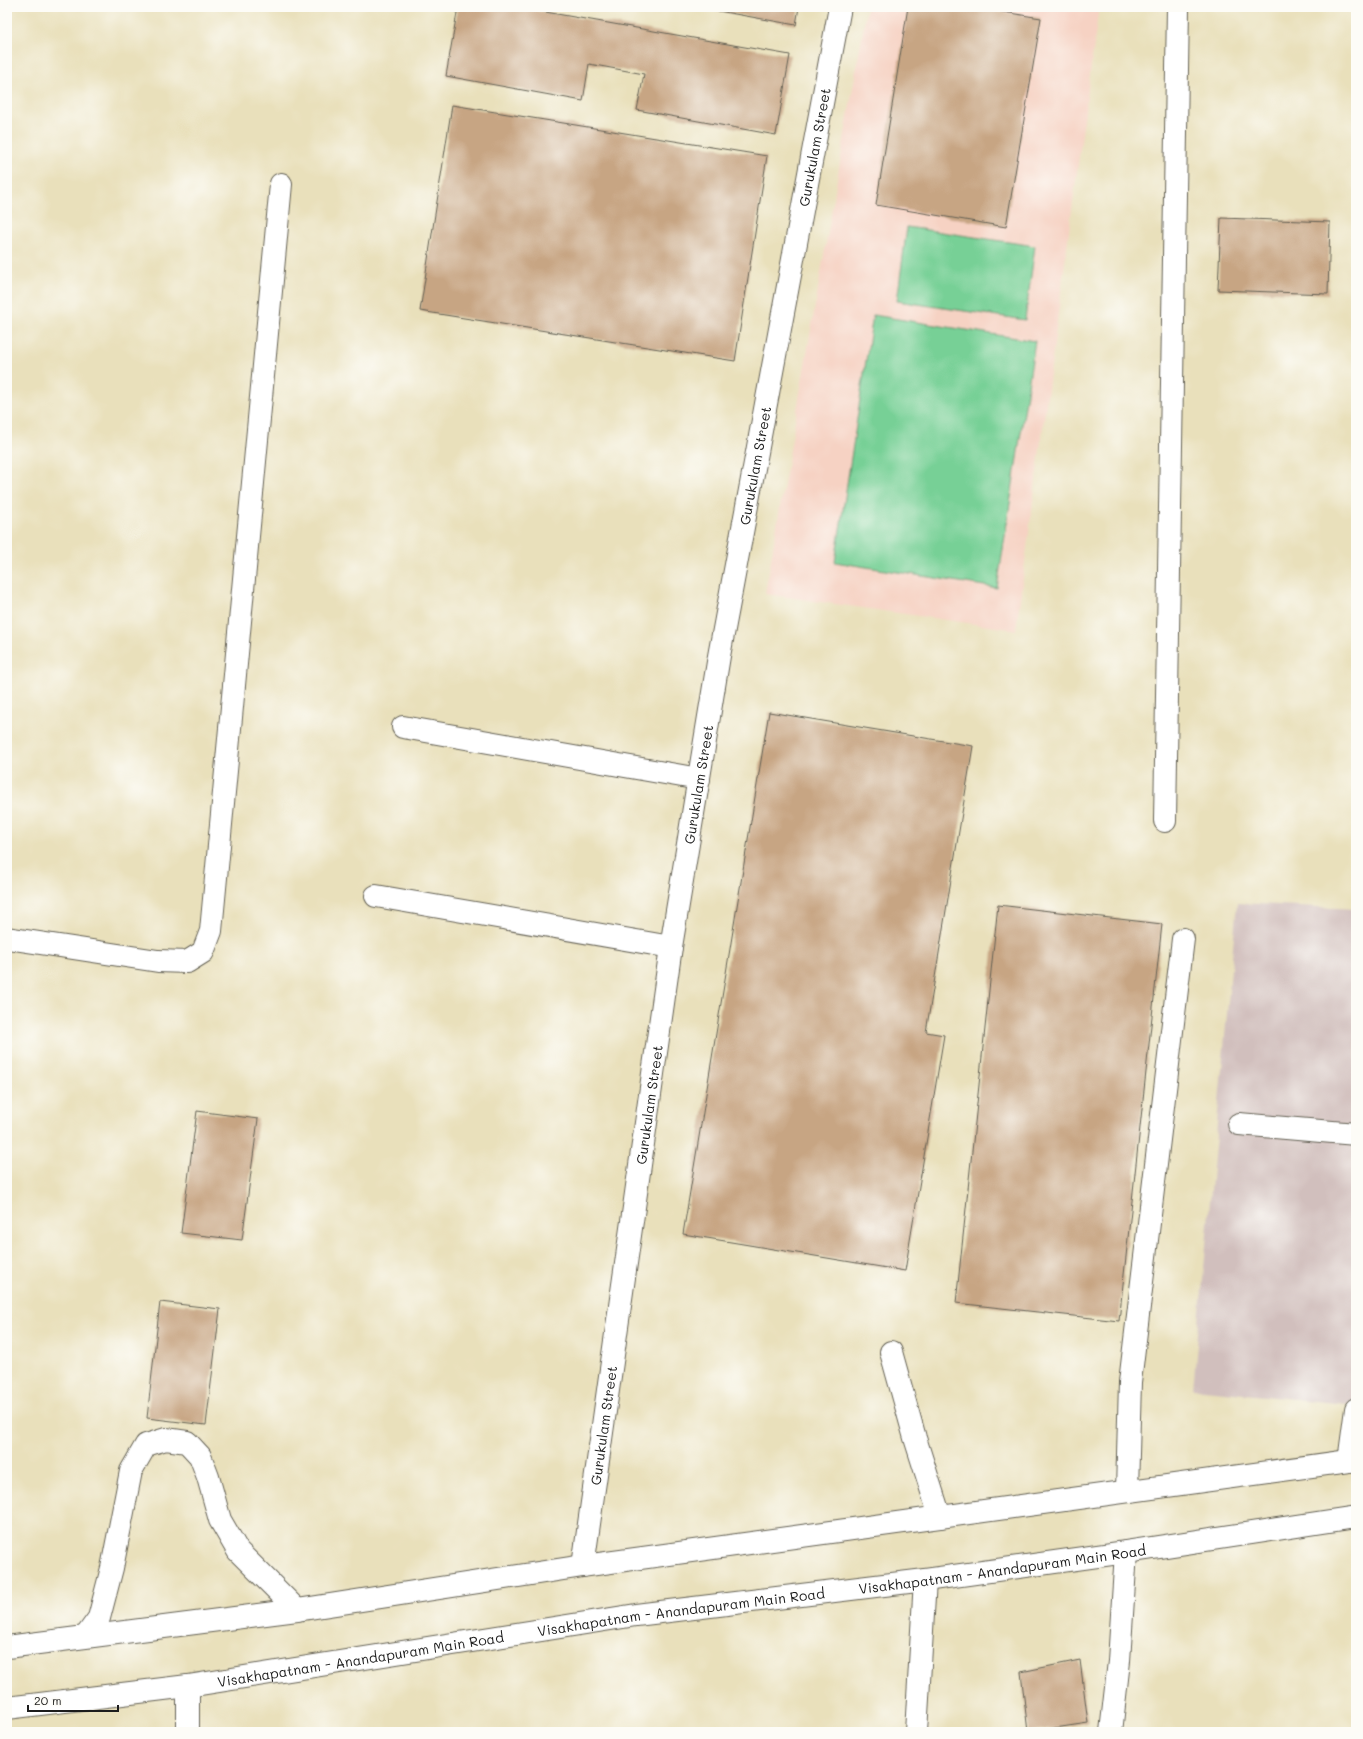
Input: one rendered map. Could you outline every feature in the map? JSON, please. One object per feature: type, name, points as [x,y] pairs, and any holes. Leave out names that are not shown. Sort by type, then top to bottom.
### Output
[{"type":"street","name":"Gurukulam Street","points":[[583,1566],[671,947],[719,656],[840,7]]},
{"type":"street","points":[[1165,821],[1178,7]]},
{"type":"street","points":[[7,938],[158,962],[187,962],[203,952],[211,923],[281,184]]},
{"type":"street","points":[[404,727],[699,779]]},
{"type":"street","points":[[376,896],[671,947]]},
{"type":"street","points":[[1127,1490],[1130,1382],[1183,939]]},
{"type":"street","points":[[1239,1124],[1356,1134]]},
{"type":"street","points":[[891,1352],[915,1438],[940,1517]]},
{"type":"street","points":[[7,1647],[297,1610],[583,1566],[1352,1460],[1356,1409]]},
{"type":"street","points":[[86,1636],[99,1618],[112,1568],[131,1471],[146,1445],[166,1439],[187,1442],[200,1456],[208,1477],[220,1520],[238,1551],[297,1610]]},
{"type":"street","name":"Visakhapatnam - Anandapuram Main Road","points":[[7,1708],[188,1686],[636,1615],[925,1580],[1126,1552],[1356,1517]]},
{"type":"street","points":[[1111,1732],[1119,1661],[1126,1552]]},
{"type":"street","points":[[916,1732],[925,1580]]},
{"type":"street","points":[[188,1686],[188,1732]]},
{"type":"shaded area","points":[[867,7],[1099,7],[1016,630],[765,594]]},
{"type":"shaded area","points":[[1237,903],[1356,909],[1356,1405],[1193,1389]]},
{"type":"green space","points":[[907,227],[1035,246],[1025,320],[897,301]]},
{"type":"green space","points":[[873,315],[1035,341],[997,588],[835,562]]},
{"type":"building","points":[[458,7],[517,7],[790,55],[776,135],[637,110],[644,74],[589,64],[583,101],[446,76]]},
{"type":"building","points":[[696,7],[799,7],[796,25]]},
{"type":"building","points":[[908,7],[971,7],[1041,18],[1006,227],[876,205]]},
{"type":"building","points":[[452,105],[767,156],[735,361],[420,311]]},
{"type":"building","points":[[1221,218],[1330,222],[1328,294],[1218,290]]},
{"type":"building","points":[[769,712],[973,746],[926,1032],[944,1035],[905,1271],[683,1234]]},
{"type":"building","points":[[998,905],[1162,924],[1119,1321],[956,1303]]},
{"type":"building","points":[[197,1111],[258,1119],[242,1240],[181,1233]]},
{"type":"building","points":[[160,1302],[220,1309],[206,1425],[147,1418]]},
{"type":"building","points":[[1080,1660],[1088,1723],[1028,1732],[1021,1672]]}]
